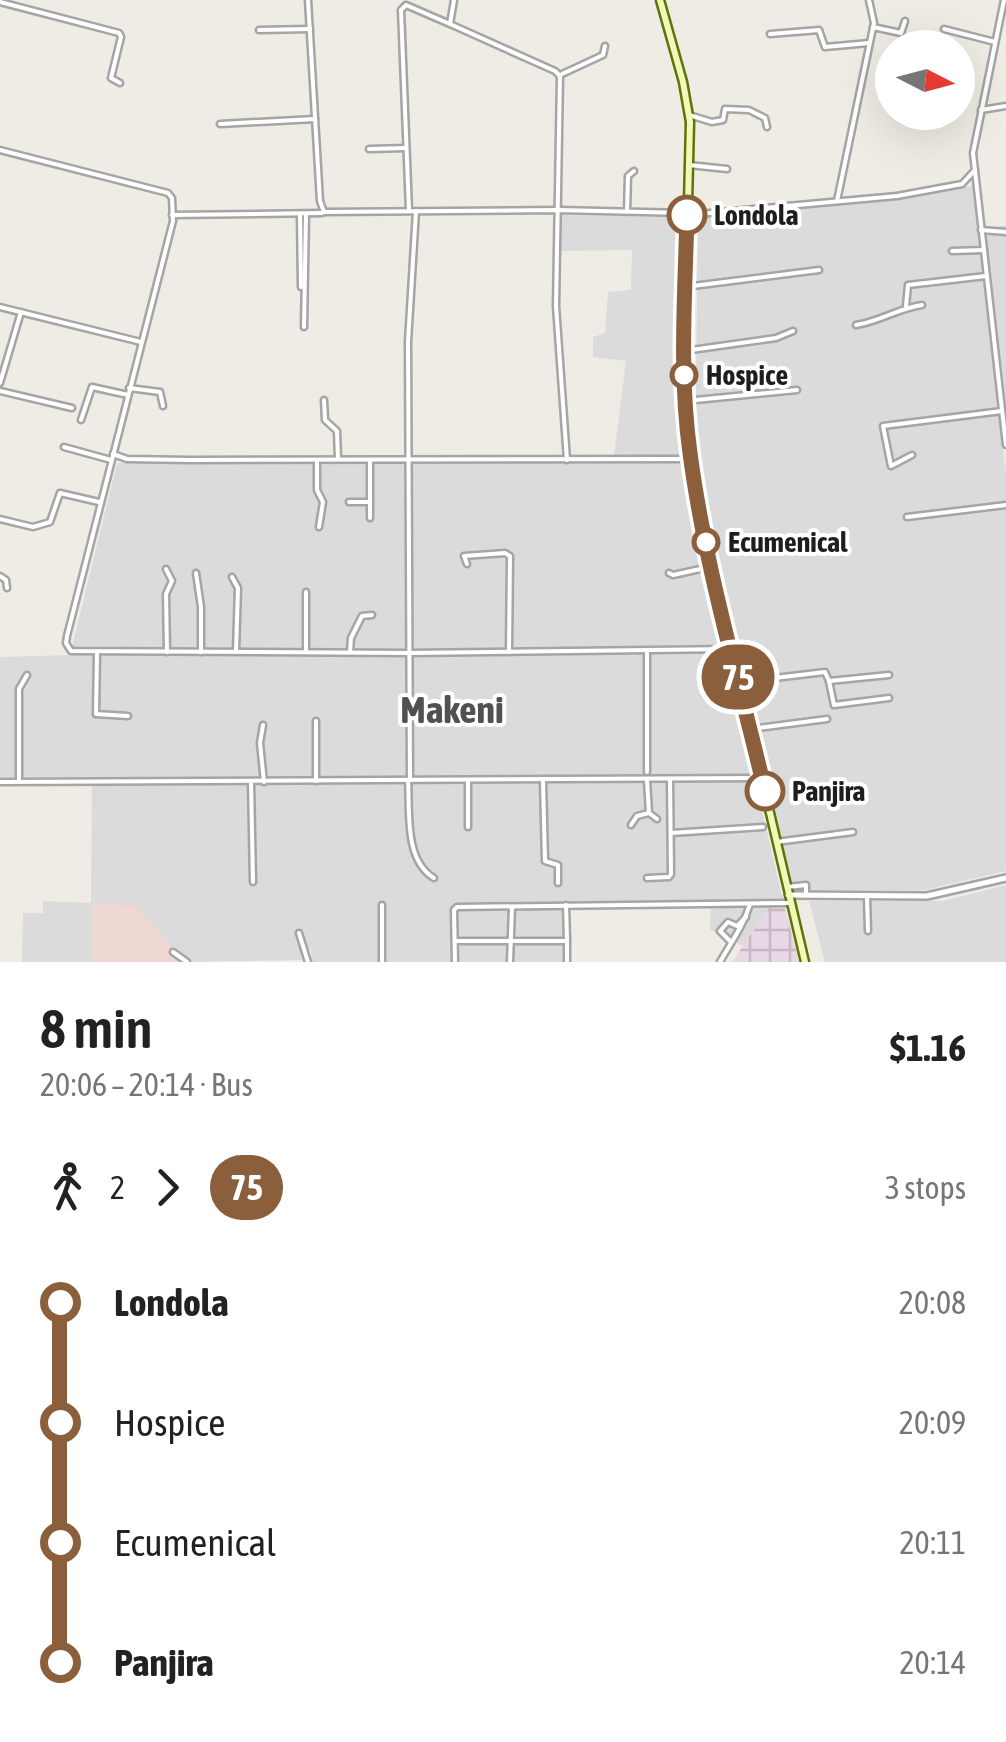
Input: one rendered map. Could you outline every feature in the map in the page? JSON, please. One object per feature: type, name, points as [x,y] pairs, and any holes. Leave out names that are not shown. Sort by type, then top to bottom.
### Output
[{"type":"main road","points":[[660,0],[689,115],[684,351],[691,460],[804,962]]},
{"type":"street","points":[[308,0],[320,201],[324,212]]},
{"type":"street","points":[[450,24],[454,0]]},
{"type":"street","points":[[836,201],[873,27],[869,0]]},
{"type":"street","points":[[1004,0],[973,153],[1006,445]]},
{"type":"street","points":[[0,2],[118,33],[121,37],[111,78],[120,84]]},
{"type":"street","points":[[409,210],[400,10],[406,5],[414,6],[560,74],[603,55],[605,46]]},
{"type":"street","points":[[873,27],[901,32],[905,21]]},
{"type":"street","points":[[259,30],[310,29]]},
{"type":"street","points":[[944,29],[995,42]]},
{"type":"street","points":[[770,34],[818,30],[824,46],[869,43]]},
{"type":"street","points":[[560,74],[556,306],[567,460]]},
{"type":"street","points":[[980,110],[1006,106]]},
{"type":"street","points":[[689,115],[718,122],[723,120],[725,109],[749,110],[765,118],[766,128]]},
{"type":"street","points":[[220,124],[315,118]]},
{"type":"street","points":[[370,149],[406,148]]},
{"type":"street","points":[[0,150],[169,194],[172,215],[66,643],[71,651],[732,650]]},
{"type":"street","points":[[689,165],[727,169]]},
{"type":"street","points":[[962,184],[975,170]]},
{"type":"street","points":[[627,212],[628,176],[634,171]]},
{"type":"street","points":[[172,215],[409,210],[687,214],[887,197],[962,184],[977,191]]},
{"type":"street","points":[[416,210],[408,342],[410,831],[422,871],[434,878]]},
{"type":"street","points":[[301,286],[303,214]]},
{"type":"street","points":[[303,214],[304,326]]},
{"type":"street","points":[[982,230],[1006,232]]},
{"type":"street","points":[[952,252],[984,250]]},
{"type":"street","points":[[685,287],[819,270]]},
{"type":"street","points":[[906,306],[908,285],[988,276]]},
{"type":"street","points":[[856,325],[886,318],[906,306],[922,305]]},
{"type":"street","points":[[0,307],[141,342]]},
{"type":"street","points":[[0,382],[20,312]]},
{"type":"street","points":[[684,351],[776,338],[793,331]]},
{"type":"street","points":[[995,353],[1006,351]]},
{"type":"street","points":[[81,420],[92,387],[160,392],[163,406]]},
{"type":"street","points":[[685,401],[797,390]]},
{"type":"street","points":[[0,391],[72,408]]},
{"type":"street","points":[[324,400],[325,420],[336,429],[338,460]]},
{"type":"street","points":[[912,455],[891,466],[883,426],[1002,411]]},
{"type":"street","points":[[64,447],[126,459],[691,460]]},
{"type":"street","points":[[317,461],[317,490],[323,502],[319,527]]},
{"type":"street","points":[[370,462],[370,518]]},
{"type":"street","points":[[0,518],[32,526],[50,522],[60,493],[99,502]]},
{"type":"street","points":[[349,502],[370,502]]},
{"type":"street","points":[[907,517],[1006,505]]},
{"type":"street","points":[[669,573],[705,568],[702,544],[707,544]]},
{"type":"street","points":[[467,564],[464,556],[510,556],[510,652]]},
{"type":"street","points":[[166,569],[172,582],[166,594],[167,652]]},
{"type":"street","points":[[196,573],[201,652]]},
{"type":"street","points":[[0,576],[6,579],[7,588]]},
{"type":"street","points":[[232,577],[238,588],[236,652]]},
{"type":"street","points":[[306,592],[306,652]]},
{"type":"street","points":[[350,652],[357,621],[372,615]]},
{"type":"street","points":[[97,652],[95,711],[102,716],[128,716]]},
{"type":"street","points":[[647,652],[647,772]]},
{"type":"street","points":[[739,683],[824,672],[834,705],[890,698]]},
{"type":"street","points":[[18,781],[19,689],[27,675]]},
{"type":"street","points":[[829,681],[889,675]]},
{"type":"street","points":[[750,729],[827,719]]},
{"type":"street","points":[[316,721],[316,781]]},
{"type":"street","points":[[262,724],[264,782]]},
{"type":"street","points":[[0,782],[762,778]]},
{"type":"street","points":[[646,878],[670,876],[670,779]]},
{"type":"street","points":[[468,780],[468,827]]},
{"type":"street","points":[[647,780],[651,818],[657,820]]},
{"type":"street","points":[[543,781],[545,861],[558,866],[558,882]]},
{"type":"street","points":[[252,782],[252,882]]},
{"type":"street","points":[[631,825],[637,816],[650,813]]},
{"type":"street","points":[[671,833],[763,827]]},
{"type":"street","points":[[776,842],[853,832]]},
{"type":"street","points":[[455,962],[457,907],[750,904],[788,895],[927,896],[1006,878]]},
{"type":"street","points":[[867,897],[868,931]]},
{"type":"street","points":[[720,962],[730,941],[744,927],[750,904]]},
{"type":"street","points":[[382,905],[382,962]]},
{"type":"street","points":[[566,905],[567,962]]},
{"type":"street","points":[[510,962],[512,906]]},
{"type":"street","points":[[730,941],[720,931],[728,922],[736,926],[747,915]]},
{"type":"street","points":[[299,933],[308,962]]},
{"type":"street","points":[[454,942],[567,941]]},
{"type":"street","points":[[174,952],[187,962]]},
{"type":"shaded area","points":[[973,186],[1006,474],[1006,871],[925,890],[794,890],[762,772],[695,460],[698,215],[843,203]]},
{"type":"shaded area","points":[[560,215],[683,217],[681,398],[686,455],[614,456],[626,361],[593,357],[593,337],[605,333],[608,292],[631,290],[632,250],[560,251]]},
{"type":"shaded area","points":[[1006,225],[1006,402],[985,229]]},
{"type":"shaded area","points":[[117,463],[681,463],[784,905],[771,905],[743,946],[710,929],[711,905],[568,906],[568,962],[312,962],[311,949],[303,950],[302,960],[187,962],[91,905],[91,962],[22,962],[23,913],[43,913],[43,901],[91,903],[92,777],[0,777],[0,657],[70,655]]},
{"type":"shaded area","points":[[1006,885],[1006,962],[825,962],[809,901],[943,901]]},
{"type":"shaded area","points":[[91,904],[135,905],[182,962],[91,962]]},
{"type":"shaded area","points":[[771,905],[784,905],[799,962],[732,962]]},
{"type":"bus line","name":"75","points":[[687,215],[684,379],[690,453],[696,496],[765,791]]},
{"type":"place","name":"Londola","points":[[687,215]]},
{"type":"place","name":"Hospice","points":[[684,375]]},
{"type":"place","name":"Ecumenical","points":[[706,542]]},
{"type":"place","name":"Panjira","points":[[765,791]]},
{"type":"district","name":"Makeni","points":[[452,709]]}]
